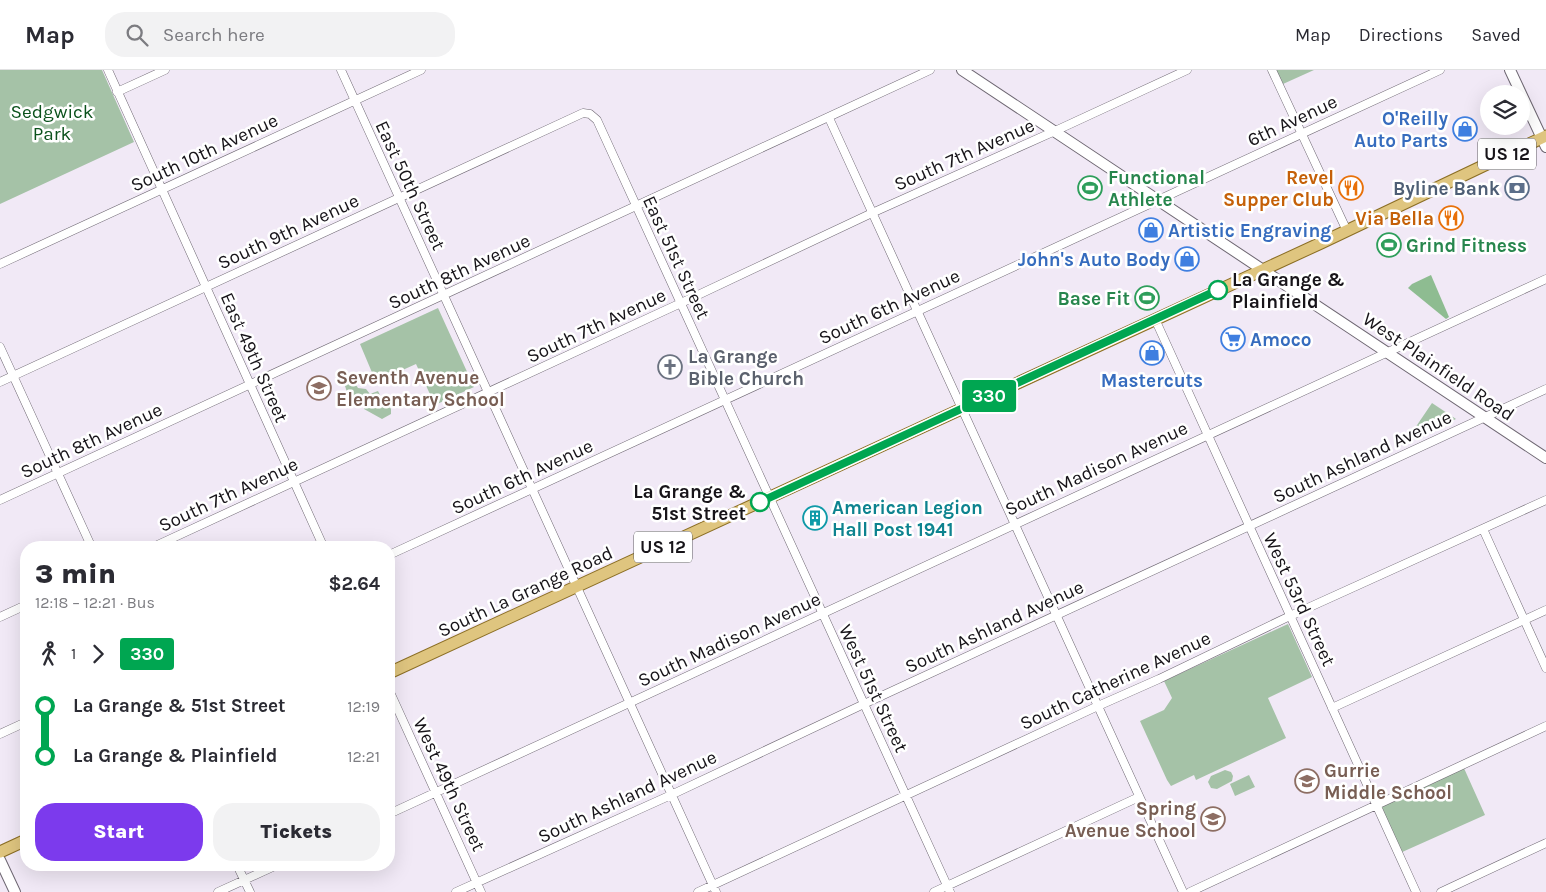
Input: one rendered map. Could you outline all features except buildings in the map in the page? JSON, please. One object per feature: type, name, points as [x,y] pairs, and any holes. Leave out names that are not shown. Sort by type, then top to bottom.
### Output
[{"type":"main road","name":"West Plainfield Road","points":[[962,70],[1546,458]]},
{"type":"main road","points":[[1510,70],[1545,141]]},
{"type":"main road","name":"South La Grange Road","points":[[395,670],[1545,141]]},
{"type":"main road","points":[[0,852],[20,843]]},
{"type":"main road","points":[[0,860],[15,892]]},
{"type":"street","name":"East 49th Street","points":[[108,70],[321,541]]},
{"type":"street","points":[[117,92],[165,70]]},
{"type":"street","name":"East 50th Street","points":[[341,70],[714,889]]},
{"type":"street","name":"South 10th Avenue","points":[[0,264],[421,70]]},
{"type":"street","name":"South 8th Avenue","points":[[0,500],[930,70]]},
{"type":"street","name":"South 7th Avenue","points":[[166,541],[872,213],[1187,70]]},
{"type":"street","points":[[1272,70],[1347,231]]},
{"type":"street","name":"6th Avenue","points":[[1158,200],[1440,70]]},
{"type":"street","name":"South 9th Avenue","points":[[0,382],[582,113],[590,114]]},
{"type":"street","name":"East 51st Street","points":[[590,114],[596,120],[770,498]]},
{"type":"street","points":[[829,118],[1183,892]]},
{"type":"street","name":"South 6th Avenue","points":[[395,552],[1158,200]]},
{"type":"street","name":"South Madison Avenue","points":[[395,811],[1546,279]]},
{"type":"street","name":"West 53rd Street","points":[[1155,319],[1416,892]]},
{"type":"street","points":[[0,347],[89,541]]},
{"type":"street","name":"South Ashland Avenue","points":[[456,892],[671,795],[1546,389]]},
{"type":"street","name":"West 51st Street","points":[[770,498],[948,889]]},
{"type":"street","name":"South Catherine Avenue","points":[[698,892],[714,889],[905,796],[1159,679],[1290,616],[1546,500]]},
{"type":"street","points":[[1483,529],[1546,668]]},
{"type":"street","points":[[0,617],[20,608]]},
{"type":"street","points":[[1332,708],[1546,610]]},
{"type":"street","name":"West 49th Street","points":[[395,703],[481,892]]},
{"type":"street","points":[[0,734],[20,725]]},
{"type":"street","points":[[1190,892],[1546,726]]},
{"type":"street","points":[[934,892],[948,889],[1140,797]]},
{"type":"street","points":[[1441,892],[1546,843]]},
{"type":"street","points":[[240,871],[250,892]]},
{"type":"street","points":[[218,892],[264,871]]},
{"type":"green space","name":"Sedgwick Park","points":[[0,70],[102,70],[134,142],[0,204]]},
{"type":"green space","points":[[1276,70],[1314,70],[1283,84]]},
{"type":"green space","points":[[1431,275],[1449,317],[1446,319],[1408,288],[1412,284]]},
{"type":"green space","points":[[438,308],[474,387],[435,405],[416,364],[376,382],[360,344]]},
{"type":"green space","points":[[353,380],[358,388],[366,389],[370,394],[378,391],[383,401],[391,409],[391,414],[382,419],[364,409],[362,400],[349,398],[345,386],[346,383]]},
{"type":"green space","points":[[1432,403],[1456,419],[1419,436],[1413,431]]},
{"type":"green space","points":[[1288,624],[1312,677],[1268,698],[1286,738],[1196,780],[1194,775],[1171,786],[1140,721],[1164,710],[1172,698],[1164,681]]},
{"type":"green space","points":[[1463,766],[1485,815],[1400,853],[1378,805]]},
{"type":"green space","points":[[1225,770],[1231,772],[1233,776],[1232,781],[1217,789],[1211,788],[1208,782],[1211,776]]},
{"type":"green space","points":[[1249,775],[1255,787],[1235,796],[1230,784]]},
{"type":"bus line","name":"330","points":[[760,502],[1218,290]]},
{"type":"place","name":"O'Reilly Auto Parts","points":[[1465,129]]},
{"type":"place","name":"Functional Athlete","points":[[1090,188]]},
{"type":"place","name":"Revel Supper Club","points":[[1351,188]]},
{"type":"place","name":"Byline Bank","points":[[1517,188]]},
{"type":"place","name":"Via Bella","points":[[1451,218]]},
{"type":"place","name":"Artistic Engraving","points":[[1151,230]]},
{"type":"place","name":"Grind Fitness","points":[[1389,245]]},
{"type":"place","name":"John's Auto Body","points":[[1187,259]]},
{"type":"place","name":"La Grange & Plainfield","points":[[1218,290]]},
{"type":"place","name":"Base Fit","points":[[1147,298]]},
{"type":"place","name":"Amoco","points":[[1233,339]]},
{"type":"place","name":"Mastercuts","points":[[1152,353]]},
{"type":"place","name":"La Grange Bible Church","points":[[670,367]]},
{"type":"place","name":"Seventh Avenue Elementary School","points":[[319,388]]},
{"type":"place","name":"La Grange & 51st Street","points":[[760,502]]},
{"type":"place","name":"American Legion Hall Post 1941","points":[[815,518]]},
{"type":"place","name":"Gurrie Middle School","points":[[1307,781]]},
{"type":"place","name":"Spring Avenue School","points":[[1213,819]]}]
